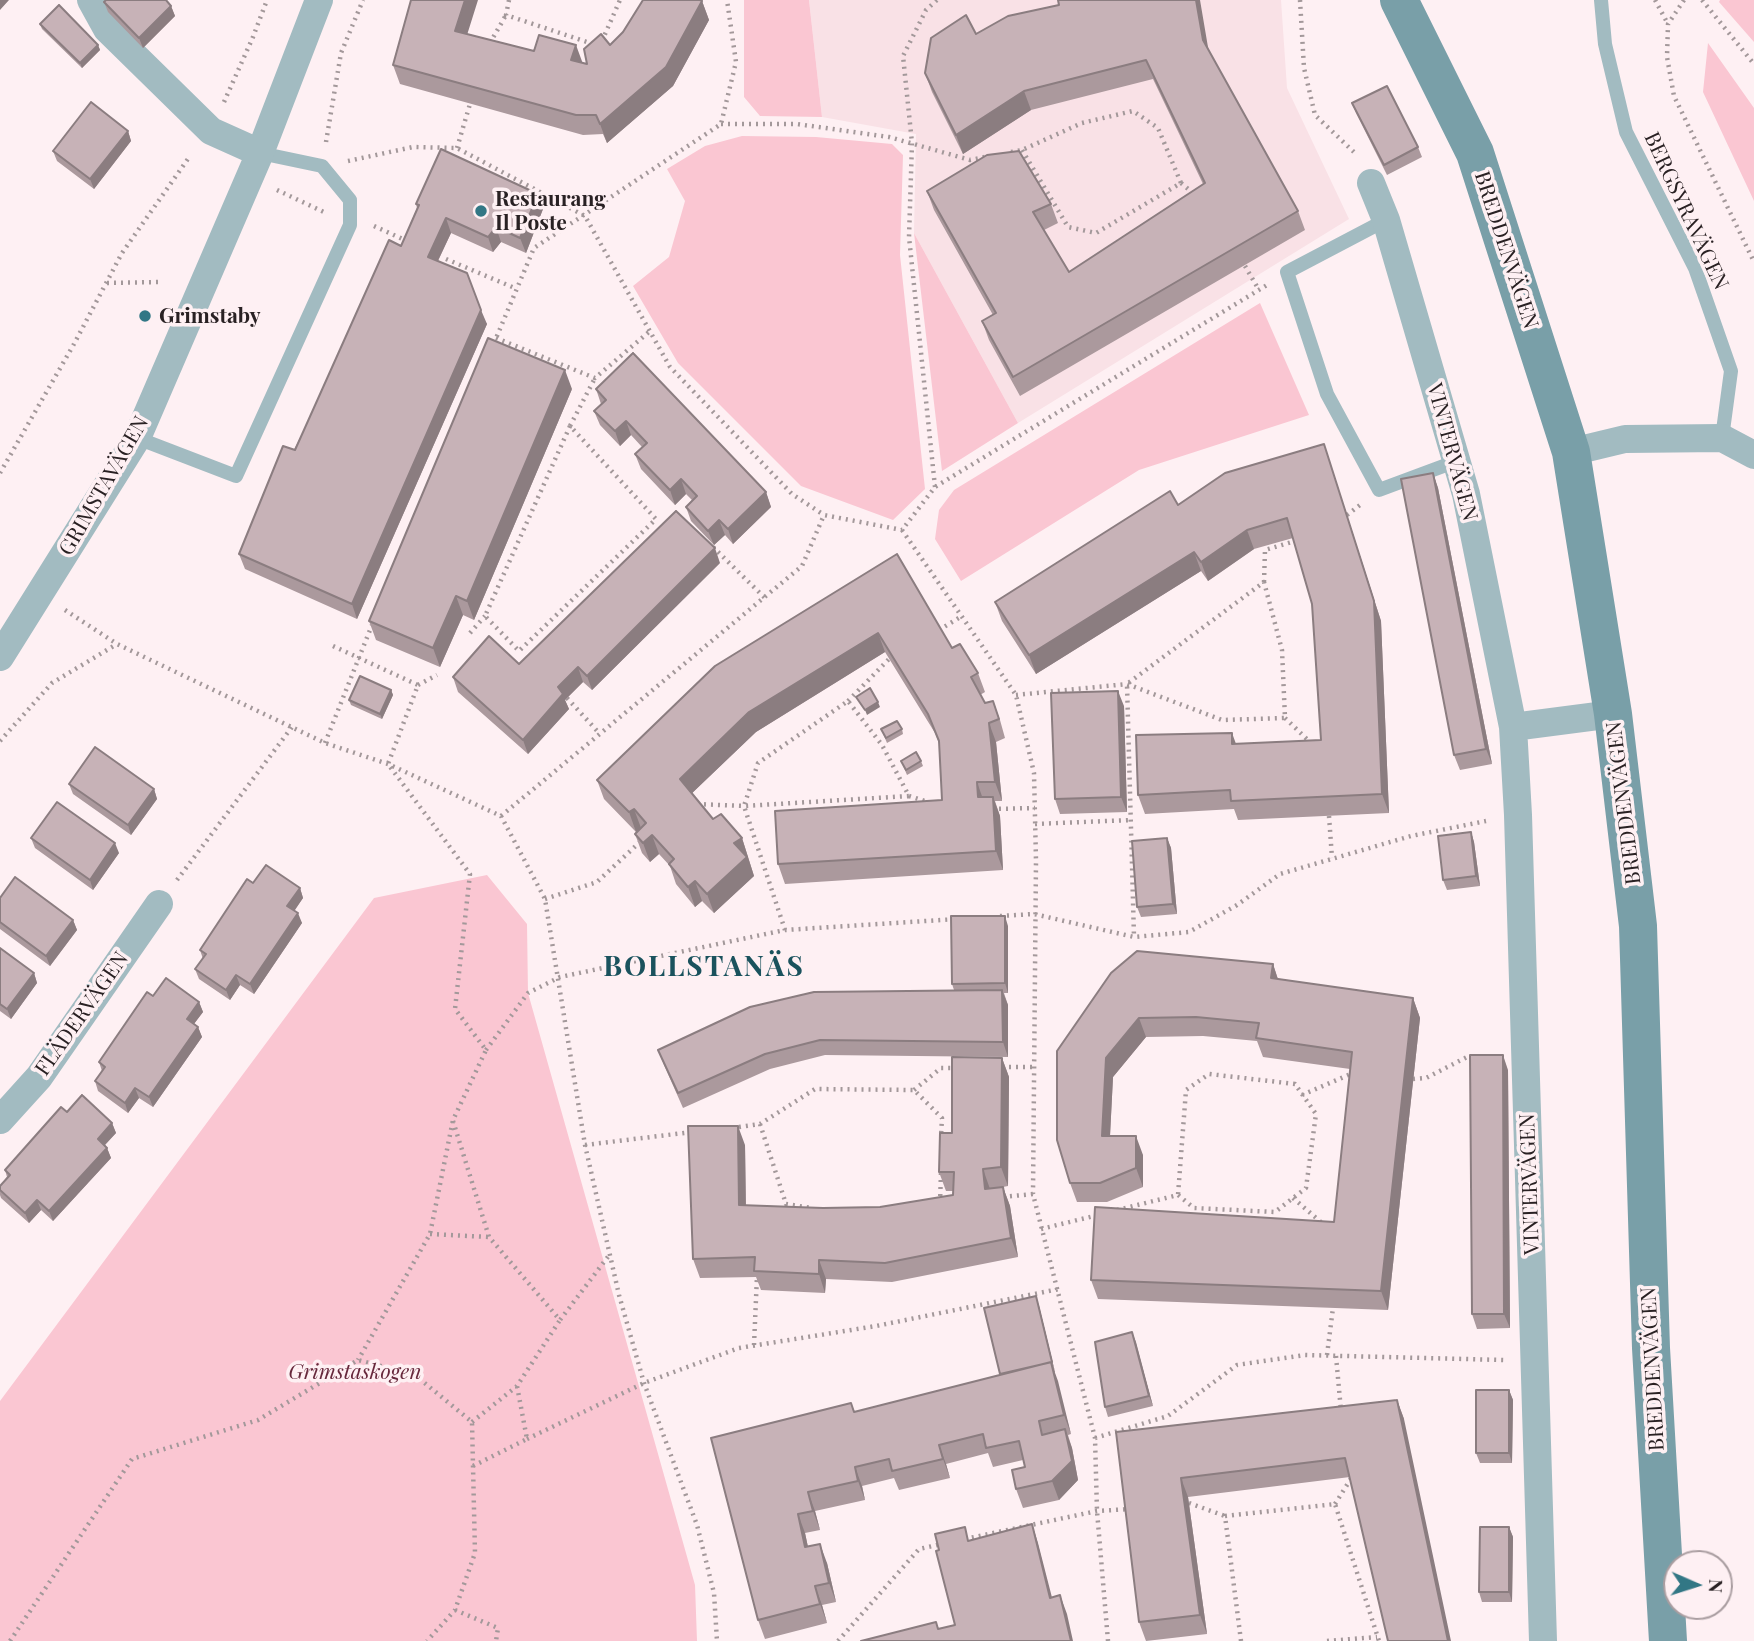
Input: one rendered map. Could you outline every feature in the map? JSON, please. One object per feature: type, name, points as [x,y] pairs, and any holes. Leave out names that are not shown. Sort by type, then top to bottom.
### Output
[{"type":"street","points":[[91,0],[107,29],[211,131],[260,153]]},
{"type":"street","name":"GRIMSTAVÄGEN","points":[[0,657],[137,438],[260,153],[319,0]]},
{"type":"street","name":"BREDDENVÄGEN","points":[[1399,0],[1475,153],[1571,452],[1614,714],[1638,926],[1651,1348],[1668,1641]]},
{"type":"street","name":"VINTERVÄGEN","points":[[1371,183],[1386,220],[1466,494],[1513,727],[1536,1360],[1543,1641]]},
{"type":"street","points":[[1571,452],[1625,439],[1722,438],[1754,455]]},
{"type":"street","points":[[1513,727],[1614,714]]},
{"type":"street","name":"FLÄDERVÄGEN","points":[[0,1120],[39,1077],[159,904]]},
{"type":"lane","name":"BERGSYRAVÄGEN","points":[[1601,0],[1605,44],[1626,132],[1695,268],[1731,370],[1722,438]]},
{"type":"lane","points":[[137,438],[236,476],[350,225],[350,200],[322,166],[260,153]]},
{"type":"lane","points":[[1386,220],[1287,272],[1327,394],[1379,490],[1457,461]]},
{"type":"path","points":[[0,473],[122,253],[176,174],[211,131],[267,0]]},
{"type":"path","points":[[363,0],[341,53],[322,166],[414,147],[457,148],[586,216],[670,367],[792,494],[824,515],[902,530],[1016,695],[1034,773],[1033,1194],[1095,1438],[1097,1511],[1108,1641]]},
{"type":"path","points":[[489,46],[506,15],[509,0]]},
{"type":"path","points":[[506,15],[600,46],[620,0]]},
{"type":"path","points":[[721,124],[736,62],[727,0]]},
{"type":"path","points":[[935,488],[908,237],[912,143],[903,56],[926,10],[937,0]]},
{"type":"path","points":[[1300,0],[1304,68],[1315,115],[1356,152],[1371,183]]},
{"type":"path","points":[[1655,0],[1668,24],[1667,57],[1674,96],[1754,262]]},
{"type":"path","points":[[1668,24],[1684,0]]},
{"type":"path","points":[[1702,0],[1754,64]]},
{"type":"path","points":[[457,148],[470,104]]},
{"type":"path","points":[[1009,153],[1022,150],[1082,123],[1133,111],[1158,128],[1181,183],[1198,198]]},
{"type":"path","points":[[491,350],[534,248],[721,124],[797,124],[888,136],[970,160],[996,155]]},
{"type":"path","points":[[1022,150],[1068,227],[1096,233],[1181,183]]},
{"type":"path","points":[[350,225],[373,226],[409,242]]},
{"type":"path","points":[[446,259],[517,289]]},
{"type":"path","points":[[1245,266],[1259,290]]},
{"type":"path","points":[[902,530],[935,488],[1287,272]]},
{"type":"path","points":[[107,283],[160,282]]},
{"type":"path","points":[[470,633],[485,615],[570,426],[595,378],[650,331]]},
{"type":"path","points":[[496,338],[595,378]]},
{"type":"path","points":[[570,426],[656,519]]},
{"type":"path","points":[[501,816],[802,566],[824,515]]},
{"type":"path","points":[[519,651],[656,519],[665,519]]},
{"type":"path","points":[[1296,541],[1265,550],[1264,582],[1282,650],[1285,718],[1319,751]]},
{"type":"path","points":[[711,545],[765,598]]},
{"type":"path","points":[[1127,684],[1264,582]]},
{"type":"path","points":[[61,608],[117,644],[325,743],[388,764],[501,816],[545,899],[586,1145],[610,1254],[644,1383],[697,1525],[713,1593],[717,1641]]},
{"type":"path","points":[[485,615],[527,659]]},
{"type":"path","points":[[938,630],[962,616]]},
{"type":"path","points":[[325,743],[375,619]]},
{"type":"path","points":[[0,741],[52,683],[117,644]]},
{"type":"path","points":[[333,646],[418,685]]},
{"type":"path","points":[[785,930],[744,806],[758,762],[848,701],[889,659]]},
{"type":"path","points":[[388,764],[418,685],[437,675]]},
{"type":"path","points":[[1016,695],[1127,684],[1222,720],[1285,718]]},
{"type":"path","points":[[1127,684],[1134,937]]},
{"type":"path","points":[[567,698],[600,734]]},
{"type":"path","points":[[848,701],[882,746],[909,796]]},
{"type":"path","points":[[159,904],[292,727]]},
{"type":"path","points":[[388,764],[470,874],[455,1009],[486,1050]]},
{"type":"path","points":[[692,804],[744,806],[909,796],[935,804]]},
{"type":"path","points":[[984,809],[1035,808]]},
{"type":"path","points":[[993,917],[1034,914],[1134,937],[1189,932],[1237,905],[1280,874],[1411,836],[1518,815]]},
{"type":"path","points":[[1329,816],[1332,858]]},
{"type":"path","points":[[1035,824],[1131,820]]},
{"type":"path","points":[[545,899],[597,883],[647,835]]},
{"type":"path","points":[[10,1641],[132,1460],[258,1420],[358,1360],[430,1234],[453,1121],[486,1050],[528,993],[560,978],[785,930],[965,918]]},
{"type":"path","points":[[1413,1079],[1426,1078],[1467,1057],[1526,1056]]},
{"type":"path","points":[[995,1067],[1035,1067]]},
{"type":"path","points":[[720,1129],[760,1124],[814,1089],[914,1090],[941,1068],[968,1068]]},
{"type":"path","points":[[1303,1095],[1359,1071]]},
{"type":"path","points":[[1209,1074],[1295,1084],[1316,1114],[1306,1188],[1275,1212],[1194,1209],[1178,1195],[1186,1090],[1209,1074]]},
{"type":"path","points":[[914,1090],[942,1118],[941,1143]]},
{"type":"path","points":[[453,1121],[489,1237],[560,1320]]},
{"type":"path","points":[[760,1124],[786,1204]]},
{"type":"path","points":[[586,1145],[693,1132]]},
{"type":"path","points":[[940,1205],[941,1168]]},
{"type":"path","points":[[991,1198],[1033,1194]]},
{"type":"path","points":[[1116,1211],[1178,1195]]},
{"type":"path","points":[[1293,1198],[1322,1224]]},
{"type":"path","points":[[928,1206],[950,1203]]},
{"type":"path","points":[[777,1211],[786,1204],[813,1208]]},
{"type":"path","points":[[1041,1229],[1103,1214]]},
{"type":"path","points":[[430,1234],[489,1237]]},
{"type":"path","points":[[472,1422],[517,1386],[560,1320],[610,1254]]},
{"type":"path","points":[[754,1345],[757,1276]]},
{"type":"path","points":[[473,1467],[644,1383],[739,1348],[876,1326],[1059,1289]]},
{"type":"path","points":[[1327,1355],[1333,1308]]},
{"type":"path","points":[[1095,1438],[1168,1416],[1237,1365],[1305,1355],[1536,1360]]},
{"type":"path","points":[[1336,1356],[1342,1414]]},
{"type":"path","points":[[358,1360],[415,1375],[472,1422],[474,1553],[455,1610],[427,1641]]},
{"type":"path","points":[[517,1386],[527,1439]]},
{"type":"path","points":[[1327,1641],[1378,1639],[1335,1504],[1352,1477]]},
{"type":"path","points":[[1189,1503],[1225,1516],[1335,1504]]},
{"type":"path","points":[[956,1541],[1097,1511],[1130,1509]]},
{"type":"path","points":[[1225,1516],[1241,1641]]},
{"type":"path","points":[[838,1641],[919,1549],[943,1544]]},
{"type":"path","points":[[455,1610],[498,1628],[496,1641]]},
{"type":"shaded area","points":[[809,0],[1281,0],[1287,88],[1349,219],[1018,423],[914,233],[916,134],[822,117]]},
{"type":"green space","points":[[744,0],[809,0],[822,117],[760,116],[744,97]]},
{"type":"green space","points":[[1754,0],[1754,42],[1719,2]]},
{"type":"green space","points":[[1708,43],[1754,108],[1754,201],[1703,92]]},
{"type":"green space","points":[[742,136],[816,137],[892,144],[903,155],[900,255],[925,489],[893,520],[801,486],[678,363],[633,286],[669,257],[685,201],[667,169],[705,146]]},
{"type":"green space","points":[[914,233],[1018,423],[942,471]]},
{"type":"green space","points":[[1260,303],[1309,415],[1139,470],[961,581],[935,539],[939,510],[954,490]]},
{"type":"green space","name":"Grimstaskogen","points":[[487,875],[527,924],[528,993],[695,1585],[697,1641],[0,1641],[0,1401],[374,898]]},
{"type":"building","points":[[166,0],[171,6],[139,38],[104,2]]},
{"type":"building","points":[[411,0],[465,0],[455,31],[534,51],[539,35],[576,45],[571,60],[587,64],[584,49],[601,34],[610,45],[623,32],[643,0],[702,1],[666,67],[600,124],[596,115],[576,115],[393,65]]},
{"type":"building","points":[[1058,0],[1196,0],[1203,40],[1298,211],[1013,377],[982,321],[996,313],[927,191],[987,155],[1019,151],[1051,204],[1033,212],[1069,272],[1205,183],[1146,60],[1024,91],[956,135],[925,73],[931,38],[966,15],[976,34],[1008,16],[1059,5]]},
{"type":"building","points":[[59,5],[98,45],[80,63],[40,24]]},
{"type":"building","points":[[1387,86],[1418,147],[1384,165],[1352,103]]},
{"type":"building","points":[[91,102],[128,131],[90,179],[53,151]]},
{"type":"building","points":[[441,149],[538,194],[520,238],[496,227],[488,237],[446,218],[428,257],[467,273],[481,310],[352,604],[239,554],[283,446],[295,450],[389,240],[401,246],[419,205],[416,204]]},
{"type":"building","points":[[488,338],[565,370],[467,601],[456,596],[433,648],[369,621]]},
{"type":"building","points":[[633,353],[766,492],[728,529],[719,520],[708,531],[686,507],[697,496],[681,479],[670,490],[635,454],[647,443],[626,421],[615,431],[594,411],[606,400],[596,389]]},
{"type":"building","points":[[1324,444],[1374,601],[1382,794],[1231,801],[1230,790],[1138,795],[1136,735],[1232,733],[1232,744],[1321,740],[1312,604],[1287,518],[1247,530],[1201,562],[1194,552],[1029,655],[995,602],[1170,491],[1178,505],[1225,473]]},
{"type":"building","points":[[1433,473],[1486,749],[1454,755],[1401,479]]},
{"type":"building","points":[[676,511],[715,548],[587,676],[578,667],[558,687],[563,694],[523,740],[453,677],[489,636],[519,664]]},
{"type":"building","points":[[897,554],[952,648],[960,644],[978,673],[971,677],[985,703],[993,701],[999,719],[989,723],[995,782],[977,782],[978,797],[993,797],[996,851],[778,864],[775,811],[942,800],[939,741],[928,714],[878,633],[749,712],[680,779],[713,819],[721,814],[742,838],[734,843],[747,857],[707,894],[695,881],[688,887],[669,864],[674,859],[652,835],[643,843],[635,834],[646,823],[634,809],[629,812],[597,780],[715,666]]},
{"type":"building","points":[[360,676],[391,690],[380,714],[349,700]]},
{"type":"building","points":[[870,688],[878,702],[865,710],[856,697]]},
{"type":"building","points":[[1118,691],[1121,797],[1055,799],[1051,693]]},
{"type":"building","points":[[897,721],[902,729],[886,738],[881,729]]},
{"type":"building","points":[[95,747],[154,789],[128,825],[69,784]]},
{"type":"building","points":[[916,752],[921,761],[906,770],[901,761]]},
{"type":"building","points":[[57,802],[115,843],[90,880],[31,838]]},
{"type":"building","points":[[1471,832],[1476,876],[1443,880],[1438,836]]},
{"type":"building","points":[[1167,838],[1173,904],[1137,907],[1132,841]]},
{"type":"building","points":[[266,865],[300,888],[287,906],[298,913],[250,984],[236,975],[226,990],[195,969],[206,954],[200,950],[247,879],[253,883]]},
{"type":"building","points":[[15,877],[73,920],[46,956],[0,922],[0,898]]},
{"type":"building","points":[[951,916],[1005,916],[1005,983],[952,984]]},
{"type":"building","points":[[0,948],[34,973],[7,1009],[0,1004]]},
{"type":"building","points":[[1137,951],[1273,964],[1271,978],[1413,998],[1381,1291],[1091,1280],[1095,1207],[1334,1222],[1352,1052],[1256,1038],[1259,1023],[1196,1017],[1139,1018],[1106,1058],[1102,1136],[1136,1136],[1136,1168],[1100,1183],[1070,1183],[1057,1140],[1057,1051],[1111,973]]},
{"type":"building","points":[[166,978],[199,1002],[187,1019],[198,1027],[149,1097],[135,1088],[125,1103],[95,1081],[105,1067],[99,1062],[147,992],[153,996]]},
{"type":"building","points":[[1002,990],[1003,1042],[820,1040],[765,1054],[678,1093],[658,1050],[750,1007],[814,992]]},
{"type":"building","points":[[1470,1055],[1503,1055],[1504,1314],[1472,1314]]},
{"type":"building","points":[[952,1057],[1002,1058],[1001,1167],[983,1169],[985,1189],[1003,1187],[1011,1238],[885,1263],[819,1260],[819,1274],[754,1271],[755,1257],[693,1259],[688,1126],[738,1126],[739,1205],[880,1207],[953,1195],[954,1172],[939,1172],[940,1133],[952,1133]]},
{"type":"building","points":[[82,1095],[112,1123],[98,1139],[107,1148],[49,1211],[37,1200],[25,1213],[0,1190],[0,1186],[10,1175],[5,1170],[61,1107],[67,1112]]},
{"type":"building","points":[[1036,1296],[1052,1362],[1000,1374],[984,1308]]},
{"type":"building","points":[[1132,1332],[1149,1396],[1105,1407],[1095,1342]]},
{"type":"building","points":[[1051,1362],[1064,1415],[1039,1421],[1042,1435],[1065,1429],[1072,1461],[1052,1481],[1016,1489],[1012,1470],[1025,1467],[1019,1441],[986,1448],[983,1434],[939,1445],[943,1459],[892,1471],[889,1459],[855,1467],[858,1481],[808,1492],[813,1511],[798,1514],[805,1547],[820,1544],[829,1583],[815,1586],[820,1604],[758,1620],[711,1438],[851,1403],[854,1412]]},
{"type":"building","points":[[1476,1390],[1509,1390],[1509,1453],[1476,1453]]},
{"type":"building","points":[[1397,1400],[1448,1641],[1388,1641],[1345,1458],[1181,1478],[1200,1615],[1139,1622],[1116,1432]]},
{"type":"building","points":[[1032,1524],[1050,1598],[1060,1595],[1071,1641],[861,1641],[936,1622],[938,1629],[955,1625],[936,1551],[939,1550],[935,1534],[965,1527],[968,1541]]},
{"type":"building","points":[[1480,1527],[1509,1527],[1509,1592],[1479,1592]]},
{"type":"place","name":"Restaurang Il Poste","points":[[481,211]]},
{"type":"place","name":"Grimstaby","points":[[145,316]]},
{"type":"district","name":"BOLLSTANÄS","points":[[704,967]]}]
